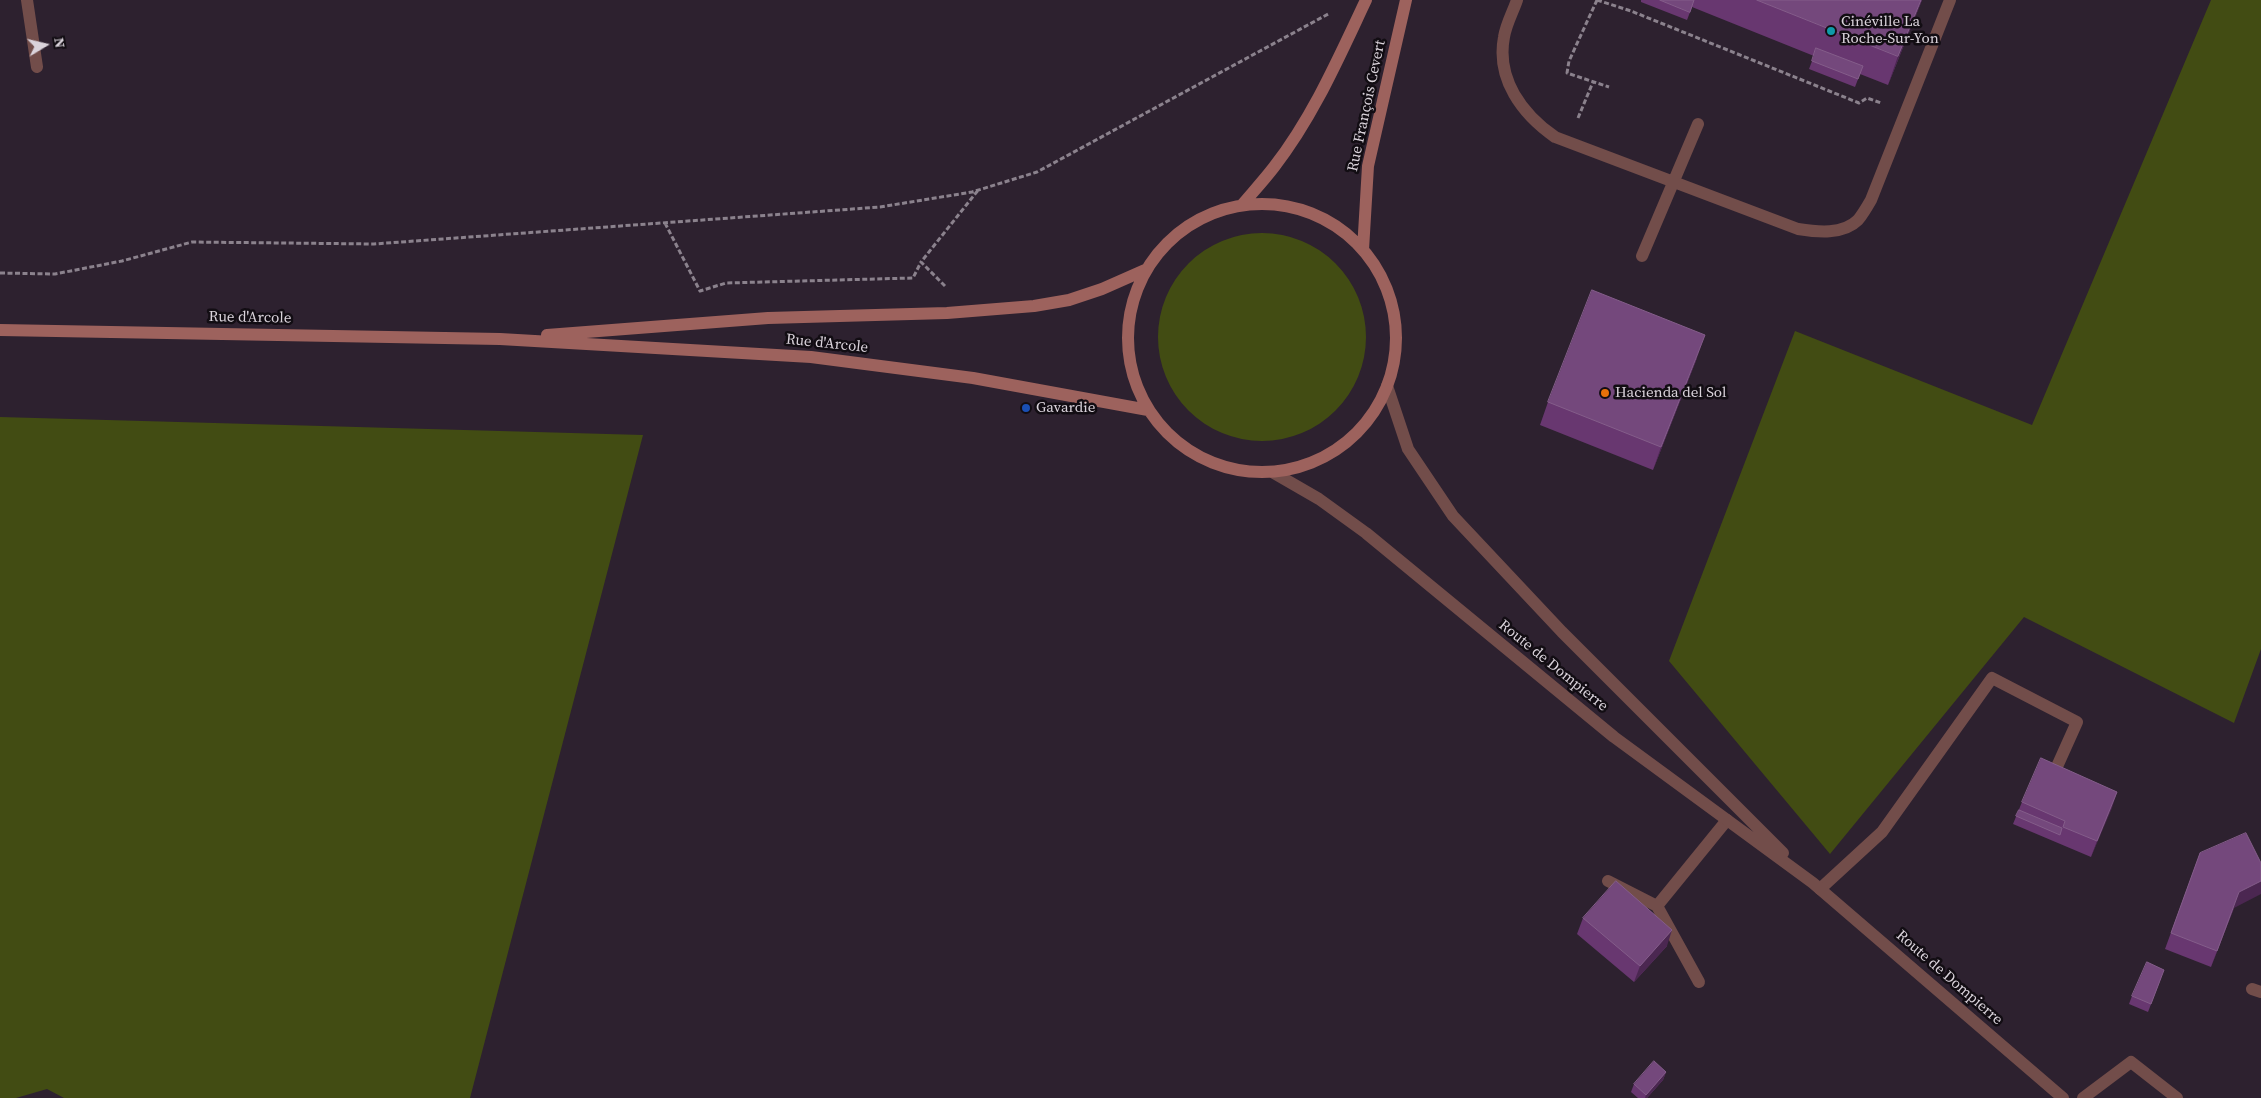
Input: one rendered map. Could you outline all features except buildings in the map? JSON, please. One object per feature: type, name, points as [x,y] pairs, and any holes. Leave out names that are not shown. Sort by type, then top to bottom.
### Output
[{"type":"main road","name":"Rue François Cevert","points":[[1242,205],[1275,166],[1301,126],[1330,76],[1366,0]]},
{"type":"main road","name":"Rue François Cevert","points":[[1364,250],[1368,166],[1406,0]]},
{"type":"main road","points":[[1242,205],[1287,206],[1329,221],[1364,250],[1383,280],[1394,315],[1396,351],[1388,386],[1370,419],[1344,446],[1311,464],[1274,473],[1238,471],[1202,459],[1172,439],[1148,410],[1133,377],[1127,341],[1131,304],[1146,270],[1171,239],[1204,217],[1242,205]]},
{"type":"main road","name":"Rue d'Arcole","points":[[500,339],[768,318],[955,313],[1034,306],[1069,300],[1102,289],[1146,270]]},
{"type":"main road","name":"Rue d'Arcole","points":[[0,330],[500,339],[810,357],[973,378],[1148,410]]},
{"type":"street","points":[[27,0],[37,67]]},
{"type":"street","points":[[1517,0],[1504,35],[1502,54],[1505,74],[1523,109],[1538,126],[1555,137],[1798,229],[1820,233],[1840,230],[1857,221],[1872,200],[1950,0]]},
{"type":"street","points":[[1642,256],[1698,124]]},
{"type":"street","name":"Route de Dompierre","points":[[1388,386],[1408,449],[1453,516],[1562,632],[1816,886]]},
{"type":"street","name":"Route de Dompierre","points":[[1274,473],[1319,499],[1366,533],[1614,737],[1816,886],[2063,1098]]},
{"type":"street","points":[[1816,886],[1882,832],[1992,678],[2077,722],[2056,771]]},
{"type":"street","points":[[1657,906],[1727,820]]},
{"type":"street","points":[[1608,881],[1657,906],[1699,982]]},
{"type":"street","points":[[2083,1098],[2131,1062],[2177,1098]]},
{"type":"path","points":[[1609,87],[1567,73],[1569,61],[1597,0],[1631,10],[1859,103],[1867,98],[1905,112]]},
{"type":"path","points":[[0,273],[55,274],[122,261],[192,242],[374,244],[880,207],[979,189],[1038,172],[1331,12],[1334,6]]},
{"type":"path","points":[[1569,142],[1593,82]]},
{"type":"path","points":[[665,223],[700,291],[726,283],[913,278],[921,262],[979,189]]},
{"type":"path","points":[[921,262],[945,286]]},
{"type":"green space","points":[[2211,0],[2261,0],[2261,649],[2234,723],[2024,617],[1830,854],[1669,661],[1795,331],[2032,425]]},
{"type":"green space","points":[[1262,233],[1282,235],[1311,245],[1328,257],[1342,271],[1358,297],[1364,317],[1366,337],[1364,357],[1354,386],[1342,403],[1328,417],[1302,433],[1282,439],[1262,441],[1242,439],[1213,429],[1196,417],[1182,403],[1166,377],[1160,357],[1158,337],[1160,317],[1170,288],[1182,271],[1196,257],[1222,241],[1242,235]]},
{"type":"green space","points":[[0,417],[643,435],[470,1098],[64,1098],[47,1089],[16,1098],[0,1098]]},
{"type":"place","name":"Cinéville La Roche-Sur-Yon","points":[[1831,31]]},
{"type":"place","name":"Hacienda del Sol","points":[[1605,393]]},
{"type":"place","name":"Gavardie","points":[[1026,408]]}]
